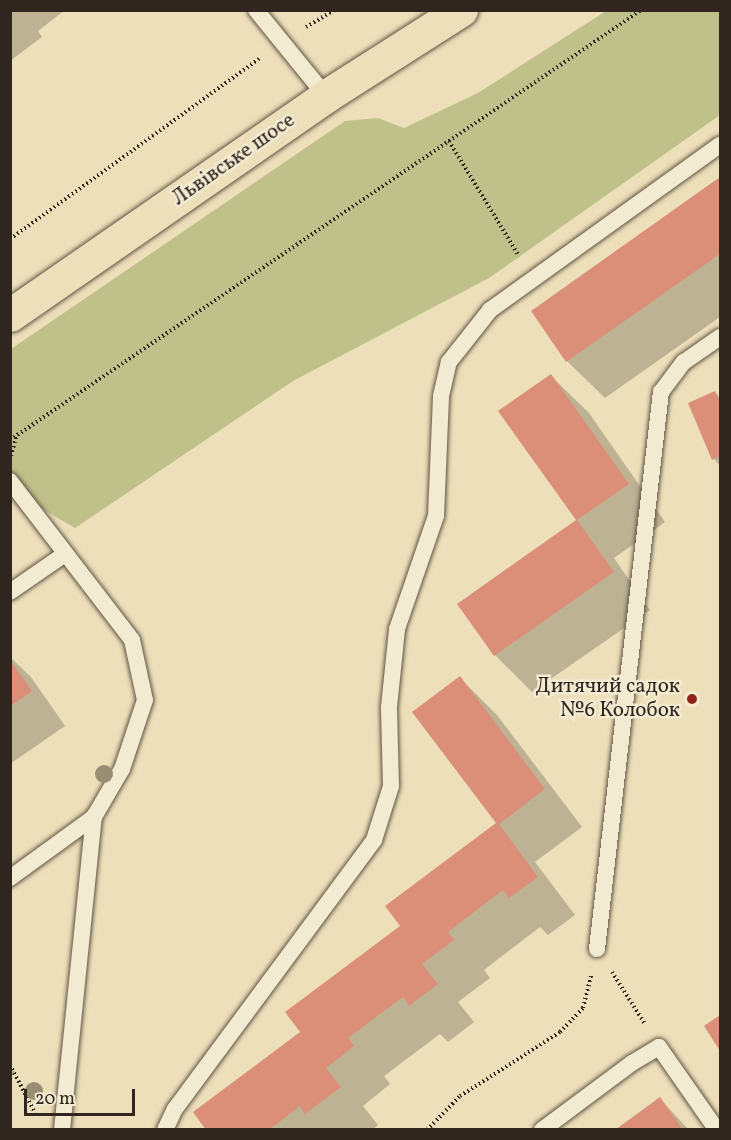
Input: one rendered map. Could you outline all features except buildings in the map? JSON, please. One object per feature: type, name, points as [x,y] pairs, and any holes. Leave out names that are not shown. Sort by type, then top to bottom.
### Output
[{"type":"main road","name":"Львівське шосе","points":[[10,315],[326,96],[461,10]]},
{"type":"lane","points":[[256,10],[326,96]]},
{"type":"lane","points":[[165,1130],[175,1109],[374,840],[391,786],[389,707],[397,629],[436,516],[441,396],[449,362],[490,310],[720,145]]},
{"type":"lane","points":[[597,949],[661,392],[684,362],[720,337]]},
{"type":"lane","points":[[10,481],[132,640],[145,700],[122,769],[94,817],[10,878]]},
{"type":"lane","points":[[10,592],[64,554]]},
{"type":"lane","points":[[62,1130],[94,817]]},
{"type":"lane","points":[[542,1130],[659,1047],[717,1130]]},
{"type":"path","points":[[10,239],[282,42],[334,10]]},
{"type":"path","points":[[10,440],[641,10]]},
{"type":"path","points":[[449,141],[533,279]]},
{"type":"path","points":[[10,460],[16,436]]},
{"type":"path","points":[[597,949],[638,1013]]},
{"type":"path","points":[[427,1130],[460,1096],[560,1032],[583,1008],[597,949]]},
{"type":"path","points":[[10,1065],[40,1123]]},
{"type":"green space","points":[[606,11],[720,11],[720,115],[489,278],[293,381],[75,528],[39,507],[11,471],[11,349],[345,121],[378,118],[404,128],[478,93]]},
{"type":"place","name":"Дитячий садок №6 Колобок","points":[[692,699]]}]
